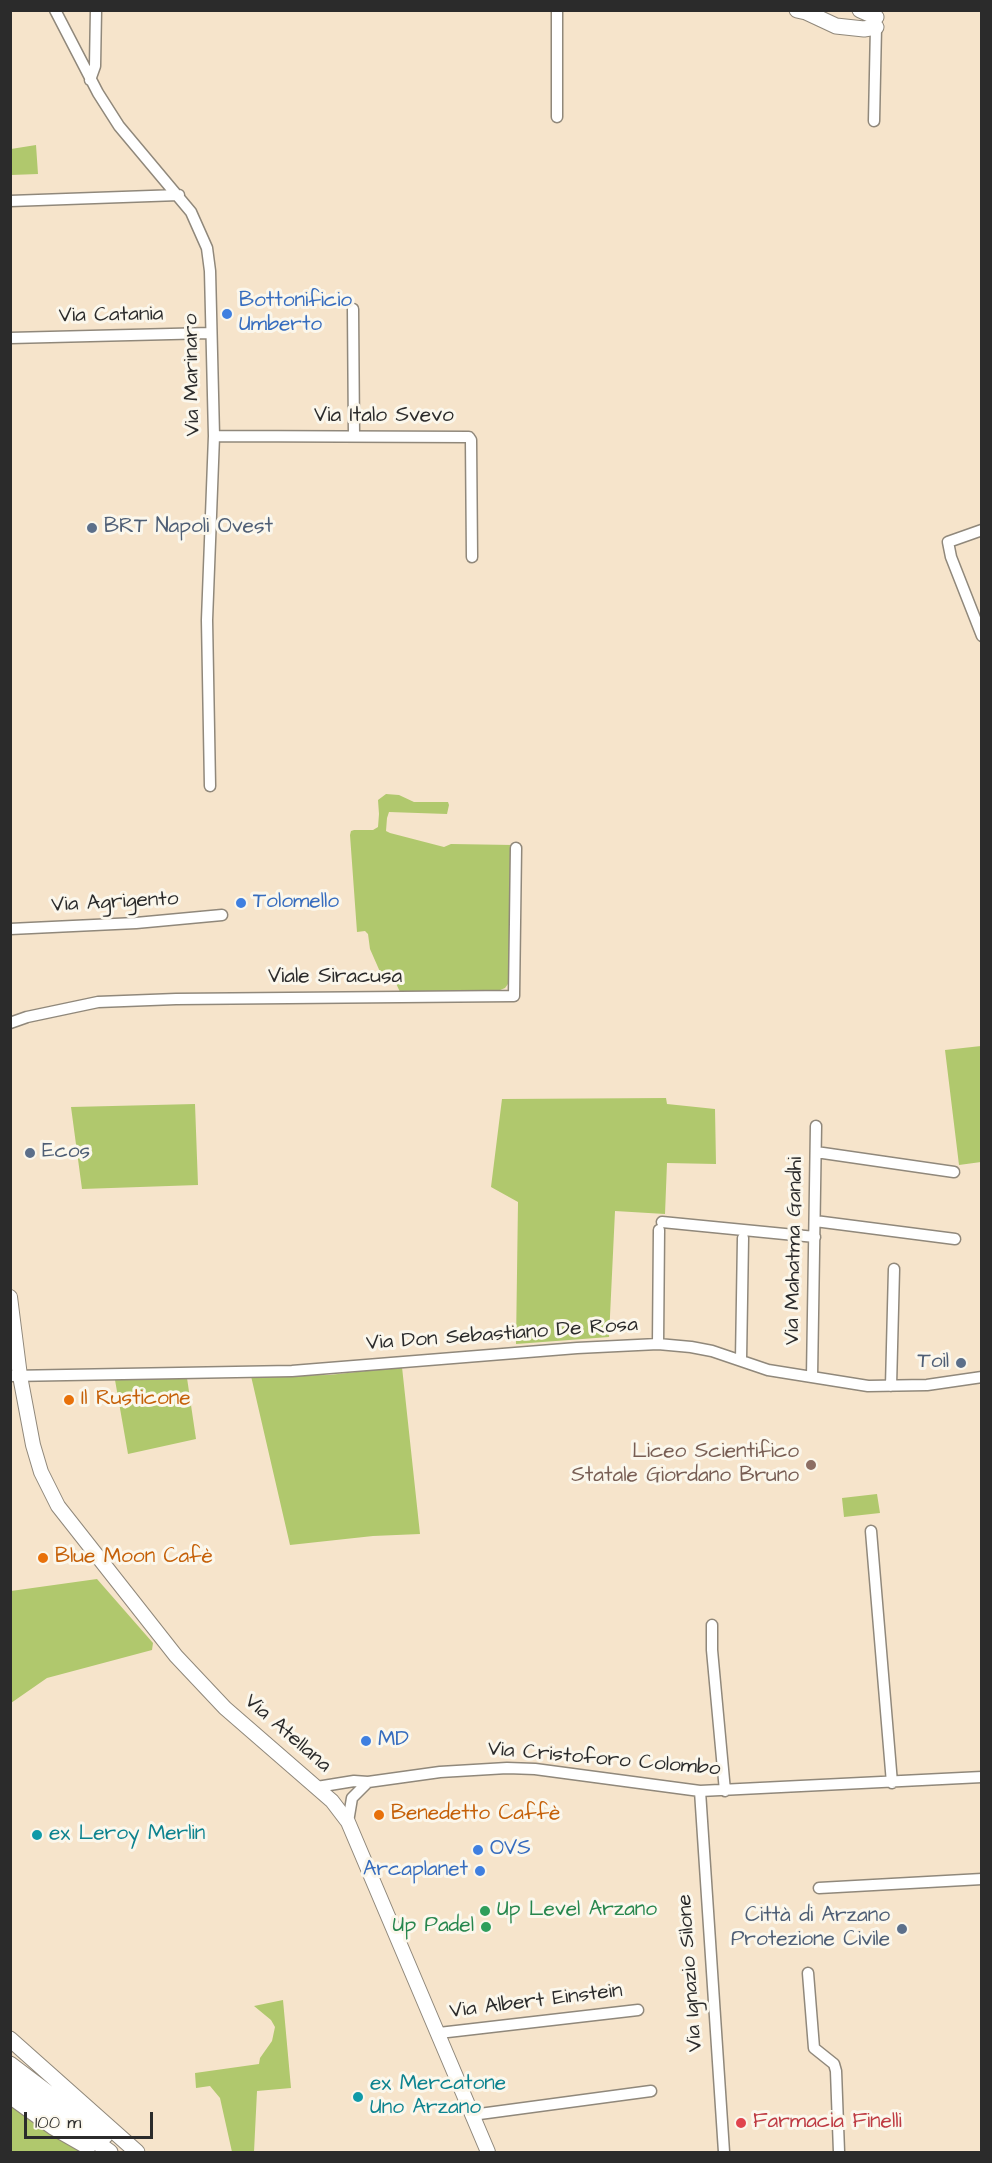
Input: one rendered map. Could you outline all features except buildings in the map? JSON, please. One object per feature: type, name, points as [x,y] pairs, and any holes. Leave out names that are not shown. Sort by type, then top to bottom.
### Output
[{"type":"highway","points":[[802,11],[825,10]]},
{"type":"highway","points":[[802,11],[836,26],[864,29],[876,18],[860,10]]},
{"type":"highway","points":[[10,2039],[136,2152]]},
{"type":"highway","points":[[10,2064],[127,2152]]},
{"type":"highway","points":[[10,2079],[110,2152]]},
{"type":"highway","points":[[10,2096],[53,2127],[99,2152]]},
{"type":"main road","name":"Via Atellana","points":[[10,1297],[15,1376],[41,1472],[58,1506],[176,1656],[225,1708],[317,1787],[348,1822],[488,2152]]},
{"type":"street","name":"Via Marinaro","points":[[55,10],[90,80],[119,126],[179,195],[198,223],[207,248],[210,272],[214,436],[207,621],[210,786]]},
{"type":"street","points":[[90,80],[95,66],[96,10]]},
{"type":"street","points":[[557,10],[557,117]]},
{"type":"street","points":[[874,121],[876,18]]},
{"type":"street","points":[[10,201],[179,195]]},
{"type":"street","points":[[353,309],[354,436]]},
{"type":"street","name":"Via Catania","points":[[10,338],[211,333]]},
{"type":"street","name":"Via Italo Svevo","points":[[214,436],[470,438],[472,557]]},
{"type":"street","points":[[981,531],[948,542],[951,557],[981,636]]},
{"type":"street","name":"Viale Siracusa","points":[[10,1023],[27,1017],[98,1002],[176,999],[514,996],[516,848]]},
{"type":"street","name":"Via Agrigento","points":[[10,929],[136,923],[222,915]]},
{"type":"street","name":"Via Mahatma Gandhi","points":[[812,1377],[816,1126]]},
{"type":"street","points":[[816,1152],[954,1172]]},
{"type":"street","points":[[815,1221],[955,1239]]},
{"type":"street","points":[[658,1344],[661,1226],[815,1237]]},
{"type":"street","points":[[741,1360],[743,1238]]},
{"type":"street","points":[[891,1386],[894,1269]]},
{"type":"street","name":"Via Don Sebastiano De Rosa","points":[[15,1376],[292,1371],[577,1348],[658,1344],[691,1347],[741,1360],[768,1370],[868,1386],[927,1385],[981,1377]]},
{"type":"street","points":[[871,1531],[892,1783]]},
{"type":"street","points":[[712,1625],[712,1650],[725,1791]]},
{"type":"street","name":"Via Cristoforo Colombo","points":[[317,1787],[440,1772],[507,1768],[700,1791],[981,1777]]},
{"type":"street","points":[[348,1822],[352,1798],[368,1782]]},
{"type":"street","name":"Via Ignazio Silone","points":[[700,1791],[724,2152]]},
{"type":"street","points":[[819,1888],[981,1879]]},
{"type":"street","points":[[808,1973],[814,2048],[834,2064],[836,2071],[839,2152]]},
{"type":"street","name":"Via Albert Einstein","points":[[439,2033],[638,2010]]},
{"type":"street","points":[[472,2115],[651,2091]]},
{"type":"green space","points":[[36,145],[38,174],[11,175],[11,149]]},
{"type":"green space","points":[[386,794],[399,795],[414,802],[448,802],[449,805],[447,814],[389,812],[386,831],[390,833],[444,847],[451,844],[513,845],[511,980],[505,988],[493,993],[400,992],[393,977],[381,974],[370,949],[368,934],[365,931],[357,932],[350,835],[354,830],[373,830],[378,827],[378,800]]},
{"type":"green space","points":[[981,1046],[981,1162],[959,1165],[945,1050]]},
{"type":"green space","points":[[666,1098],[667,1104],[715,1109],[716,1164],[667,1163],[665,1214],[615,1211],[609,1337],[516,1344],[518,1202],[491,1187],[502,1099]]},
{"type":"green space","points":[[195,1104],[198,1185],[82,1189],[71,1107]]},
{"type":"green space","points":[[402,1367],[420,1534],[373,1536],[290,1545],[251,1376],[329,1375]]},
{"type":"green space","points":[[187,1378],[196,1439],[128,1454],[115,1380]]},
{"type":"green space","points":[[877,1494],[880,1513],[844,1517],[842,1498]]},
{"type":"green space","points":[[97,1579],[153,1643],[152,1650],[47,1678],[11,1703],[11,1591]]},
{"type":"green space","points":[[283,2000],[291,2088],[257,2091],[254,2152],[232,2152],[220,2098],[210,2086],[196,2088],[195,2073],[259,2064],[260,2058],[272,2041],[275,2027],[271,2020],[254,2006]]},
{"type":"green space","points":[[10,2102],[91,2152],[11,2152]]},
{"type":"place","name":"Bottonificio Umberto","points":[[227,314]]},
{"type":"place","name":"BRT Napoli Ovest","points":[[92,528]]},
{"type":"place","name":"Tolomello","points":[[241,903]]},
{"type":"place","name":"Ecos","points":[[30,1153]]},
{"type":"place","name":"Toil","points":[[961,1363]]},
{"type":"place","name":"Il Rusticone","points":[[69,1400]]},
{"type":"place","name":"Liceo Scientifico Statale Giordano Bruno","points":[[811,1465]]},
{"type":"place","name":"Blue Moon Cafè","points":[[43,1558]]},
{"type":"place","name":"MD","points":[[366,1741]]},
{"type":"place","name":"Benedetto Caffè","points":[[379,1815]]},
{"type":"place","name":"ex Leroy Merlin","points":[[37,1835]]},
{"type":"place","name":"OVS","points":[[478,1850]]},
{"type":"place","name":"Arcaplanet","points":[[480,1871]]},
{"type":"place","name":"Up Level Arzano","points":[[485,1911]]},
{"type":"place","name":"Up Padel","points":[[486,1927]]},
{"type":"place","name":"Città di Arzano Protezione Civile","points":[[902,1929]]},
{"type":"place","name":"ex Mercatone Uno Arzano","points":[[358,2097]]},
{"type":"place","name":"Farmacia Finelli","points":[[741,2123]]}]
